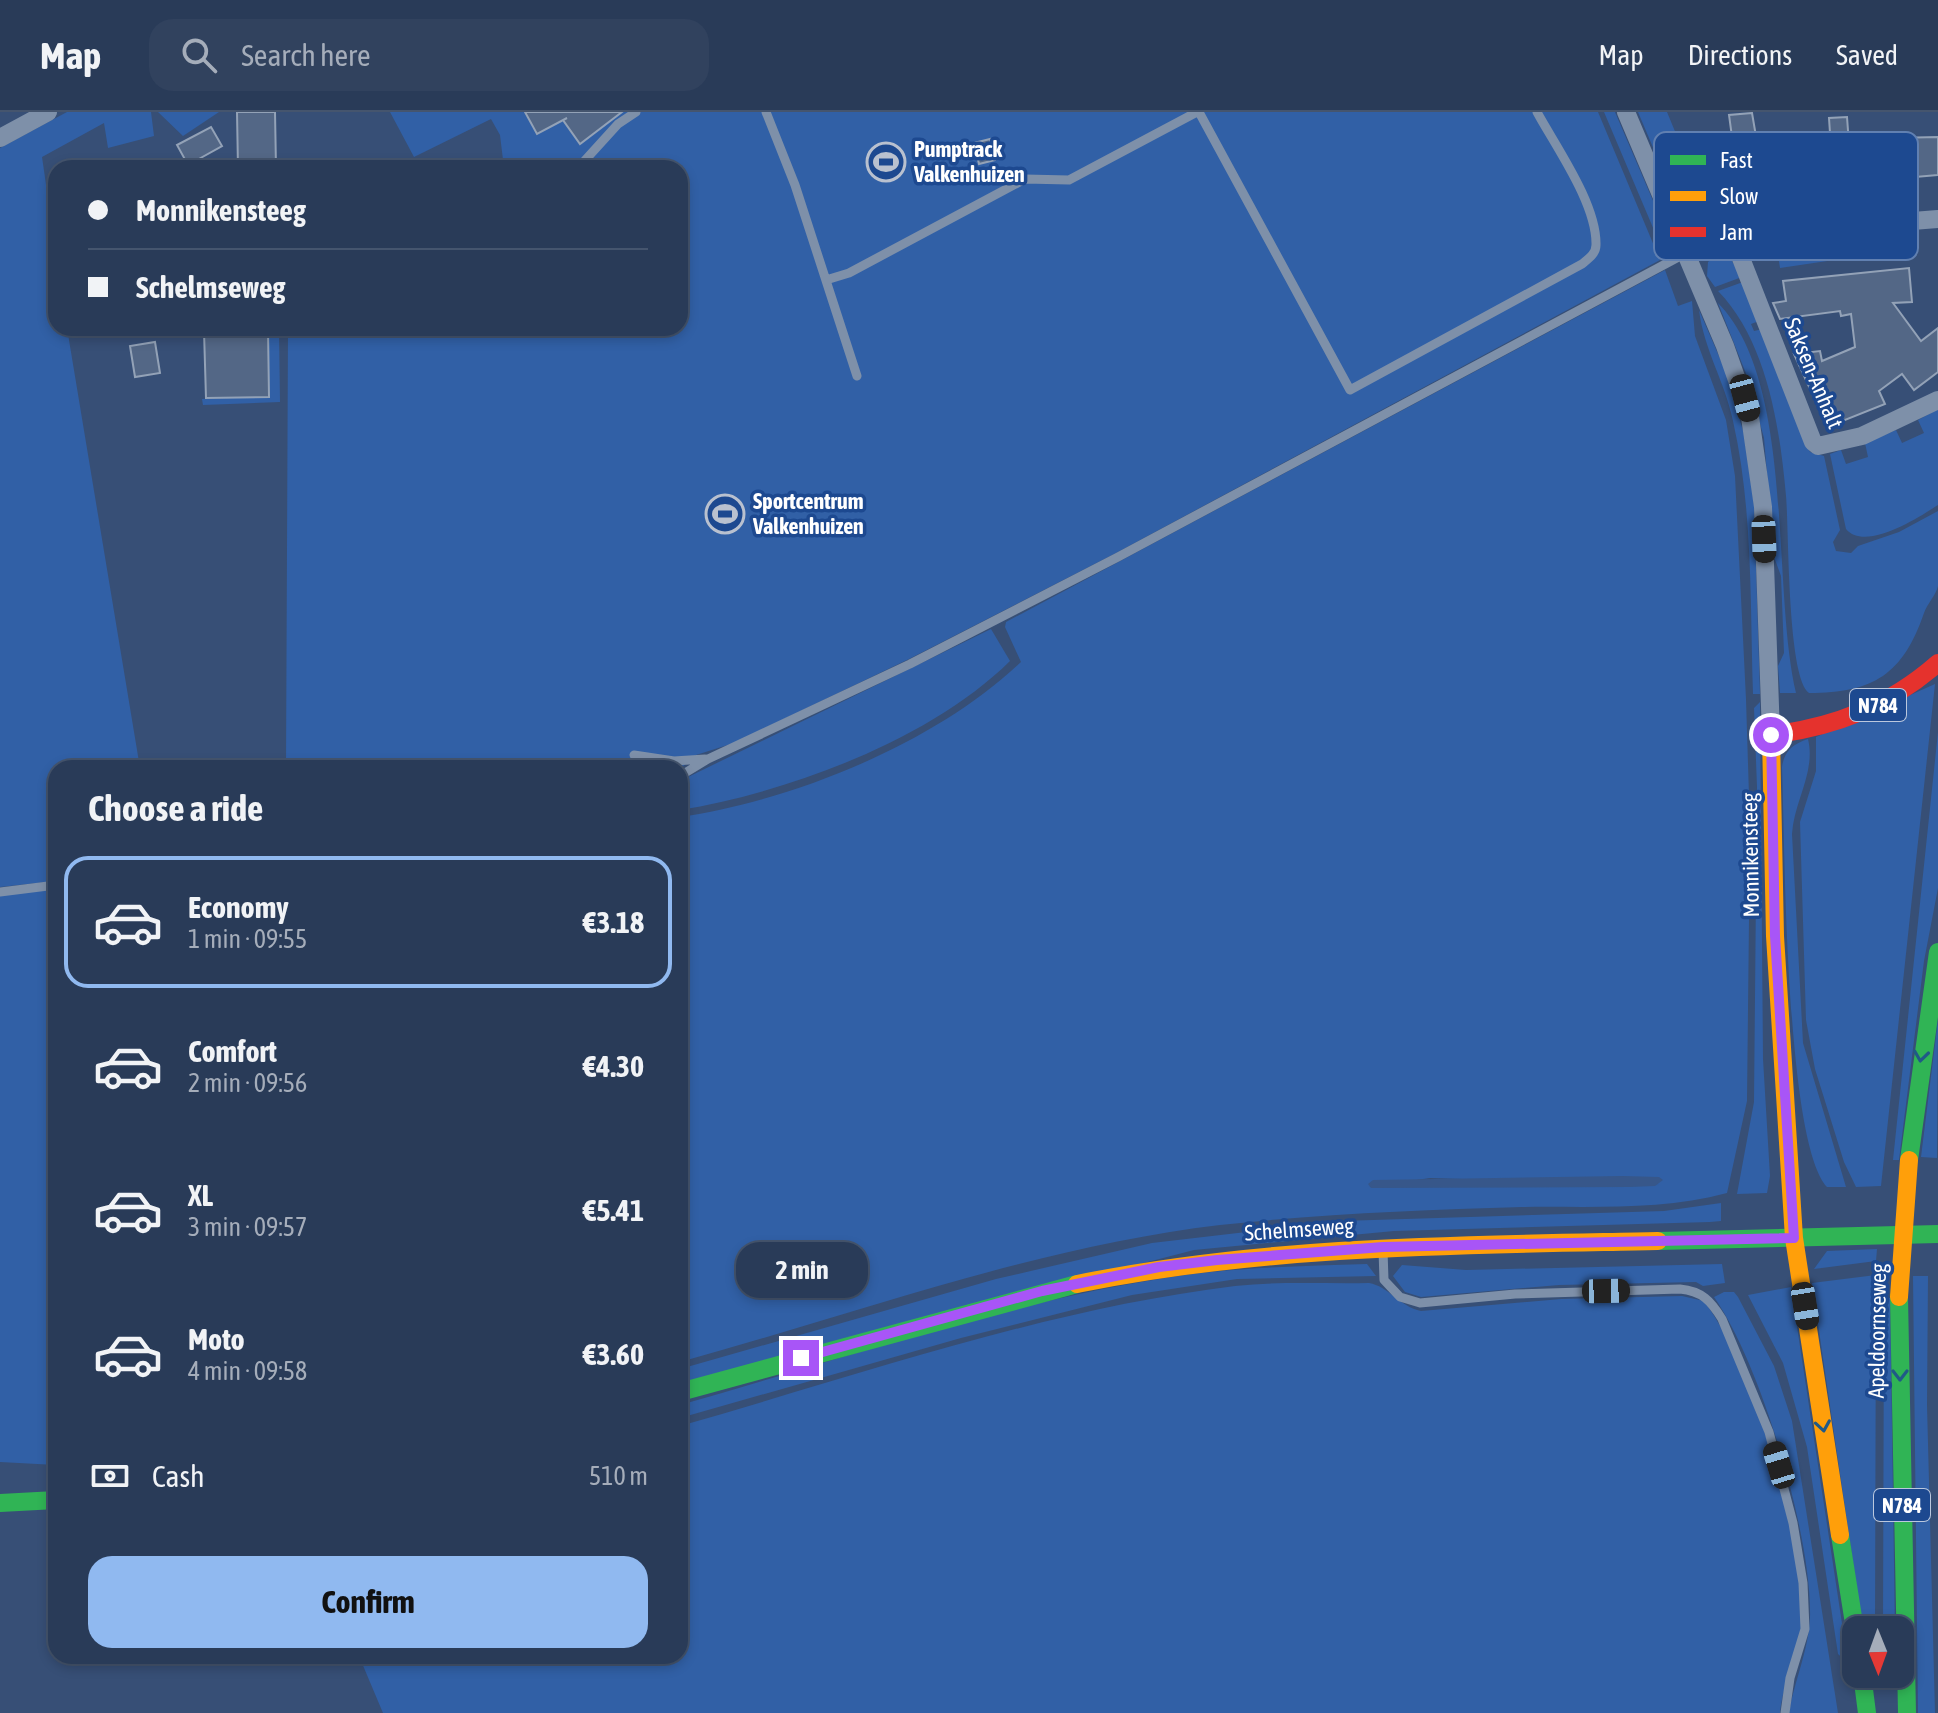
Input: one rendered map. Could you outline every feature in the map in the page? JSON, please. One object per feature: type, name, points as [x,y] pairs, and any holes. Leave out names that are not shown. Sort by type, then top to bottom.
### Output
[{"type":"main road","name":"N784","points":[[1771,735],[1810,731],[1849,719],[1890,698],[1938,663]]},
{"type":"main road","name":"Monnikensteeg","points":[[1771,735],[1775,936],[1794,1238],[1853,1616]]},
{"type":"main road","name":"Apeldoornseweg","points":[[1907,1713],[1899,1297],[1909,1160],[1938,952]]},
{"type":"main road","name":"Schelmseweg","points":[[688,1390],[1042,1291],[1159,1267],[1274,1253],[1383,1247],[1938,1234]]},
{"type":"main road","points":[[0,1503],[48,1500]]},
{"type":"main road","points":[[1864,1688],[1867,1713]]},
{"type":"street","points":[[0,138],[48,112]]},
{"type":"street","name":"Monnikensteeg","points":[[1626,112],[1654,178]]},
{"type":"street","points":[[1918,221],[1938,219]]},
{"type":"street","name":"Monnikensteeg","points":[[1689,260],[1745,398],[1757,453],[1763,507],[1771,735]]},
{"type":"street","name":"Saksen-Anhalt","points":[[1742,260],[1813,442],[1825,447],[1862,436],[1938,400]]},
{"type":"lane","points":[[585,160],[618,124],[636,112]]},
{"type":"lane","points":[[766,112],[857,376]]},
{"type":"lane","points":[[826,280],[849,273],[1025,179],[1069,180],[1198,112],[1350,390],[1582,264],[1594,254],[1596,246],[1585,200],[1537,112]]},
{"type":"lane","points":[[688,771],[910,664],[1105,564],[1673,260]]},
{"type":"lane","points":[[634,755],[667,760]]},
{"type":"lane","points":[[688,760],[708,759]]},
{"type":"lane","points":[[0,892],[48,886]]},
{"type":"lane","points":[[1383,1247],[1384,1280],[1400,1297],[1420,1303],[1515,1294],[1680,1289],[1692,1290],[1711,1302],[1722,1319],[1769,1432],[1798,1552],[1806,1620],[1785,1713]]},
{"type":"shaded area","points":[[67,112],[151,112],[154,136],[108,148],[104,123],[42,157],[48,198],[48,336],[68,336],[139,760],[48,760],[48,882],[0,887],[0,148]]},
{"type":"shaded area","points":[[158,112],[219,112],[183,136]]},
{"type":"shaded area","name":"Sportcentrum Valkenhuizen","points":[[390,112],[1598,112],[1654,246],[1654,260],[1660,260],[1116,553],[909,659],[734,743],[696,755],[688,762],[286,760],[288,336],[688,336],[688,160],[503,160],[500,135],[491,119],[414,157]]},
{"type":"shaded area","points":[[1604,112],[1615,112],[1654,203],[1654,230]]},
{"type":"shaded area","points":[[1638,112],[1667,112],[1675,132],[1654,132],[1654,150]]},
{"type":"shaded area","points":[[1731,260],[1742,277],[1715,287],[1707,276],[1708,262]]},
{"type":"shaded area","points":[[1779,260],[1834,260],[1780,268]]},
{"type":"shaded area","points":[[1665,270],[1678,306],[1692,301],[1695,336],[1726,420],[1735,476],[1750,828],[1747,1101],[1727,1193],[1651,1205],[1522,1207],[1295,1218],[1151,1235],[947,1283],[688,1360],[688,816],[770,797],[816,782],[862,764],[948,718],[1021,662],[1005,627],[1006,622]],"holes":[[[1430,1178],[1660,1185],[1369,1187]]]},
{"type":"shaded area","points":[[1743,282],[1759,321],[1751,324],[1754,331],[1763,329],[1810,452],[1824,456],[1840,530],[1833,542],[1836,551],[1851,553],[1858,546],[1899,532],[1938,511],[1938,586],[1916,634],[1896,665],[1883,676],[1851,689],[1809,693],[1802,681],[1793,632],[1786,496],[1775,414],[1748,335],[1735,311],[1718,291]]},
{"type":"shaded area","points":[[1718,303],[1743,338],[1760,382],[1777,488],[1784,598],[1796,693],[1780,693],[1778,666],[1784,653],[1781,576],[1774,557],[1764,438],[1747,376]]},
{"type":"shaded area","points":[[1699,310],[1725,370],[1744,434],[1754,505],[1760,694],[1753,694],[1749,557],[1739,454],[1729,407],[1705,339]]},
{"type":"shaded area","points":[[268,336],[279,336],[280,402],[203,405],[202,399],[269,396]]},
{"type":"shaded area","points":[[1938,409],[1938,505],[1878,535],[1855,535],[1846,529],[1830,454],[1841,450],[1846,464],[1868,457],[1865,443],[1896,430],[1902,443],[1924,433],[1918,420]]},
{"type":"shaded area","points":[[991,629],[1010,661],[940,715],[899,738],[811,776],[722,802],[688,808],[688,777]]},
{"type":"shaded area","points":[[1935,684],[1881,1186],[1856,1187],[1844,1162],[1815,1069],[1806,1020],[1800,822],[1816,771],[1816,737]]},
{"type":"shaded area","points":[[1760,702],[1763,1059],[1770,1176],[1767,1193],[1737,1194],[1754,1102],[1757,787],[1754,708]]},
{"type":"shaded area","points":[[1938,732],[1938,888],[1924,961],[1899,1160],[1893,1160]]},
{"type":"shaded area","points":[[1808,739],[1807,775],[1792,834],[1803,1043],[1846,1187],[1827,1187],[1813,1159],[1795,1054],[1786,921],[1782,767],[1790,749]]},
{"type":"shaded area","points":[[48,890],[48,1465],[0,1462],[0,895]]},
{"type":"shaded area","points":[[1938,1020],[1937,1158],[1921,1157]]},
{"type":"shaded area","points":[[1659,1177],[1663,1180],[1655,1186],[1630,1187],[1371,1188],[1368,1184],[1373,1180]]},
{"type":"shaded area","points":[[1721,1203],[1721,1221],[1394,1231],[1194,1250],[688,1381],[688,1367],[996,1279],[1152,1243],[1341,1221],[1664,1211]]},
{"type":"shaded area","points":[[1877,1249],[1876,1261],[1814,1269],[1827,1251]]},
{"type":"shaded area","points":[[1367,1264],[1376,1276],[1237,1279],[1132,1295],[961,1338],[688,1416],[688,1403],[994,1314],[1185,1275],[1276,1267]]},
{"type":"shaded area","points":[[1722,1264],[1725,1283],[1703,1286],[1696,1282],[1559,1285],[1421,1297],[1405,1292],[1393,1276],[1402,1265],[1466,1270]]},
{"type":"shaded area","points":[[1876,1275],[1875,1616],[1861,1616],[1812,1283]]},
{"type":"shaded area","points":[[1913,1276],[1928,1276],[1927,1405],[1935,1713],[1918,1713]]},
{"type":"shaded area","points":[[1285,1283],[1369,1283],[1421,1311],[1561,1299],[1682,1296],[1704,1301],[1740,1366],[1757,1408],[1794,1544],[1802,1618],[1799,1642],[1780,1713],[383,1713],[362,1664],[688,1664],[688,1424],[955,1345],[1094,1310],[1164,1296]]},
{"type":"shaded area","points":[[1791,1287],[1842,1623],[1842,1658],[1838,1654],[1807,1447],[1783,1363],[1748,1295]]},
{"type":"shaded area","points":[[1724,1292],[1734,1292],[1738,1297],[1774,1366],[1792,1421],[1838,1713],[1789,1713],[1810,1617],[1802,1542],[1793,1498],[1766,1406],[1732,1327],[1714,1297]]},
{"type":"shaded area","points":[[1884,1298],[1890,1298],[1895,1616],[1883,1616]]},
{"type":"building","points":[[237,112],[275,112],[276,160],[238,160]]},
{"type":"building","points":[[525,112],[622,112],[580,144],[563,120],[537,134]]},
{"type":"building","points":[[1752,113],[1755,132],[1731,132],[1729,115]]},
{"type":"building","points":[[1847,117],[1848,132],[1830,132],[1829,118]]},
{"type":"building","points":[[211,127],[222,146],[197,160],[185,160],[177,145]]},
{"type":"building","points":[[1918,137],[1938,137],[1938,175],[1918,177]]},
{"type":"building","points":[[990,139],[995,160],[979,164],[974,143]]},
{"type":"building","points":[[1909,268],[1912,302],[1893,303],[1921,341],[1938,328],[1938,372],[1914,390],[1902,374],[1879,391],[1885,404],[1835,424],[1826,401],[1817,404],[1794,354],[1820,351],[1822,361],[1855,347],[1851,314],[1841,316],[1840,311],[1780,319],[1773,303],[1786,301],[1783,281]]},
{"type":"building","points":[[204,336],[268,336],[269,397],[206,398]]},
{"type":"building","points":[[155,342],[160,373],[135,377],[130,346]]},
{"type":"traffic: fast","points":[[1909,1160],[1938,952]]},
{"type":"traffic: fast","points":[[1658,1241],[1938,1234]]},
{"type":"traffic: fast","points":[[688,1390],[1077,1284]]},
{"type":"traffic: fast","points":[[1899,1297],[1907,1713]]},
{"type":"traffic: fast","points":[[0,1503],[48,1500]]},
{"type":"traffic: fast","points":[[1840,1535],[1853,1616]]},
{"type":"traffic: fast","points":[[1864,1688],[1867,1713]]},
{"type":"traffic: slow","points":[[1771,735],[1775,936],[1794,1238]]},
{"type":"traffic: slow","points":[[1899,1297],[1909,1160]]},
{"type":"traffic: slow","points":[[1794,1238],[1840,1535]]},
{"type":"traffic: slow","points":[[1077,1284],[1149,1271],[1293,1254],[1439,1246],[1658,1241]]},
{"type":"traffic: jam","points":[[1771,735],[1839,720],[1881,703],[1938,663]]},
{"type":"place","name":"Pumptrack Valkenhuizen","points":[[886,162]]},
{"type":"place","name":"Sportcentrum Valkenhuizen","points":[[725,514]]},
{"type":"route","points":[[801,1358],[1042,1291],[1159,1267],[1274,1253],[1383,1247],[1794,1238],[1775,936],[1771,735]]}]
